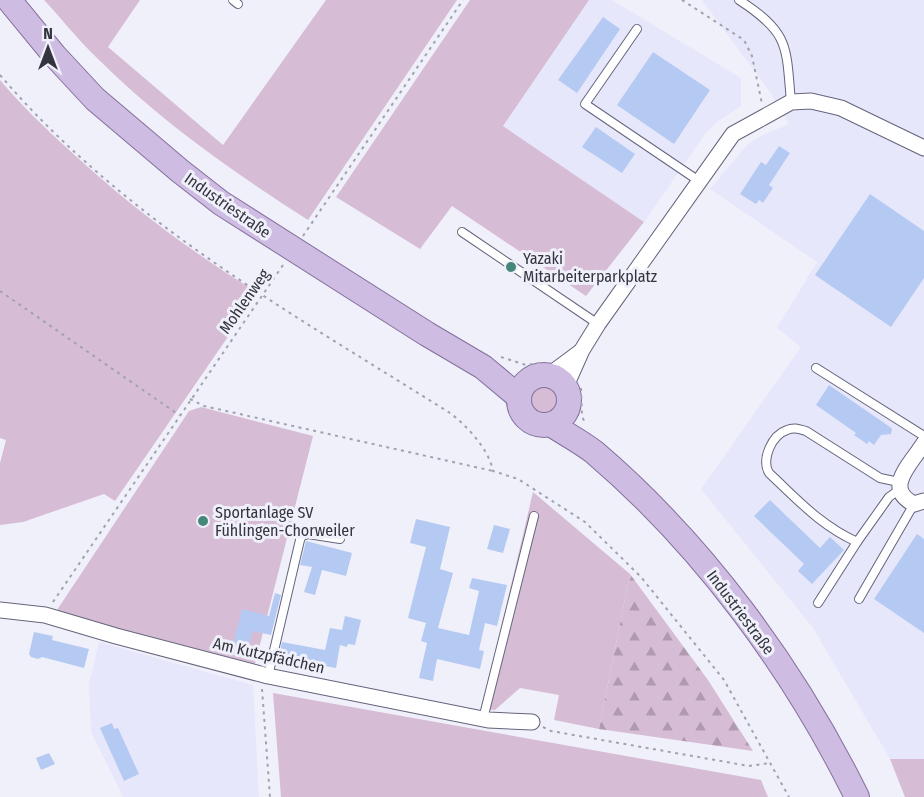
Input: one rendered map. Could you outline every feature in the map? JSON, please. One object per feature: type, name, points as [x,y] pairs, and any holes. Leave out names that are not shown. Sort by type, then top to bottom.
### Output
[{"type":"main road","name":"Industriestraße","points":[[9,0],[95,99],[221,203],[293,249],[490,361],[546,381]]},
{"type":"main road","points":[[546,381],[570,394],[570,404],[560,419],[542,426],[532,423],[524,416],[520,407],[546,381]]},
{"type":"main road","name":"Industriestraße","points":[[560,419],[689,546],[742,611],[808,708],[842,766],[857,797]]},
{"type":"street","points":[[546,381],[582,350],[733,134],[791,102],[811,101],[841,108],[924,148]]},
{"type":"street","points":[[919,503],[904,499],[899,486],[924,443]]},
{"type":"street","name":"Am Kutzpfädchen","points":[[0,610],[45,615],[265,675],[483,719],[532,722]]},
{"type":"lane","points":[[739,0],[772,24],[783,40],[787,56],[791,102]]},
{"type":"lane","points":[[637,29],[585,104],[699,181]]},
{"type":"lane","points":[[462,232],[598,324]]},
{"type":"lane","points":[[816,368],[924,436]]},
{"type":"lane","points":[[818,603],[857,542],[889,496],[899,486],[880,478],[806,431],[796,428],[779,434],[766,458],[766,468],[769,473],[821,522],[857,542]]},
{"type":"lane","points":[[859,599],[919,503]]},
{"type":"lane","points":[[483,719],[534,516]]},
{"type":"lane","points":[[265,675],[302,536],[308,534],[340,539]]},
{"type":"path","name":"Mohlenweg","points":[[45,615],[463,0]]},
{"type":"path","points":[[682,0],[744,40],[752,56],[764,117]]},
{"type":"path","points":[[0,75],[54,132],[169,232],[263,295],[450,412],[466,425],[491,462],[493,471]]},
{"type":"path","points":[[0,291],[179,415]]},
{"type":"path","points":[[490,361],[526,365],[557,360],[546,381]]},
{"type":"path","points":[[190,399],[204,406],[493,471],[518,479],[585,522],[641,577],[723,680],[789,797]]},
{"type":"path","points":[[265,675],[270,797]]},
{"type":"path","points":[[532,722],[551,731],[749,766],[770,763]]},
{"type":"shaded area","points":[[589,0],[612,0],[741,78],[741,106],[716,123],[705,134],[644,222],[503,126]]},
{"type":"shaded area","points":[[702,0],[924,0],[924,759],[890,759],[813,628],[701,489],[801,347],[777,328],[817,262],[710,189],[747,145],[789,124],[770,92]]},
{"type":"shaded area","points":[[99,642],[253,685],[259,797],[123,797],[91,732],[89,684]]},
{"type":"green space","points":[[44,0],[140,0],[108,47],[223,145],[326,0],[457,0],[308,220],[198,145],[146,103],[90,51]]},
{"type":"green space","points":[[470,0],[589,0],[503,126],[644,222],[586,296],[452,206],[420,249],[336,197]]},
{"type":"green space","points":[[0,80],[41,124],[136,208],[208,261],[258,293],[115,501],[104,494],[23,522],[0,525],[0,463],[6,440],[0,438]]},
{"type":"green space","points":[[545,386],[555,390],[559,400],[555,410],[545,414],[535,410],[531,400],[535,390]]},
{"type":"green space","name":"Sportanlage SV Fühlingen-Chorweiler","points":[[201,407],[313,436],[255,664],[59,613],[57,610],[189,411]]},
{"type":"green space","points":[[533,492],[630,574],[599,729],[554,720],[559,695],[520,688],[495,710],[482,709]]},
{"type":"green space","points":[[630,574],[708,680],[753,751],[599,729]]},
{"type":"green space","points":[[273,693],[761,780],[768,797],[281,797]]},
{"type":"green space","points":[[890,759],[924,759],[924,797],[905,797]]},
{"type":"building","points":[[603,17],[620,29],[577,93],[558,80]]},
{"type":"building","points":[[653,52],[710,90],[674,144],[617,105]]},
{"type":"building","points":[[596,127],[635,154],[622,173],[582,147]]},
{"type":"building","points":[[779,146],[790,153],[769,185],[773,188],[763,203],[759,200],[756,204],[740,194],[761,162],[766,165]]},
{"type":"building","points":[[870,194],[924,231],[924,278],[891,327],[815,275]]},
{"type":"building","points":[[829,385],[890,427],[891,434],[881,435],[874,445],[869,441],[867,444],[854,435],[856,433],[816,405]]},
{"type":"building","points":[[770,500],[820,548],[830,537],[844,550],[812,584],[798,571],[804,564],[754,516]]},
{"type":"building","points":[[416,519],[450,527],[440,569],[453,573],[438,628],[469,635],[479,591],[469,588],[472,578],[507,585],[497,626],[485,623],[479,650],[484,651],[480,669],[437,659],[433,681],[419,678],[427,643],[421,641],[426,623],[408,618],[426,547],[410,543]]},
{"type":"building","points":[[494,525],[510,529],[503,553],[487,549]]},
{"type":"building","points":[[917,534],[924,539],[924,633],[874,599]]},
{"type":"building","points":[[306,541],[352,553],[346,576],[322,570],[315,595],[304,592],[312,567],[300,565]]},
{"type":"building","points":[[275,593],[281,595],[271,635],[253,631],[248,648],[233,645],[242,609],[269,616]]},
{"type":"building","points":[[345,616],[361,620],[355,645],[348,644],[347,647],[340,645],[336,668],[319,665],[317,674],[277,665],[282,642],[325,650],[330,628],[342,630]]},
{"type":"building","points":[[34,632],[53,636],[52,640],[89,649],[84,668],[42,657],[38,659],[31,657],[29,654]]},
{"type":"building","points":[[112,723],[114,729],[118,728],[139,774],[124,781],[100,728]]},
{"type":"building","points":[[49,753],[55,764],[41,770],[36,758]]},
{"type":"place","name":"Yazaki Mitarbeiterparkplatz","points":[[511,267]]},
{"type":"place","name":"Sportanlage SV Fühlingen-Chorweiler","points":[[203,521]]}]
